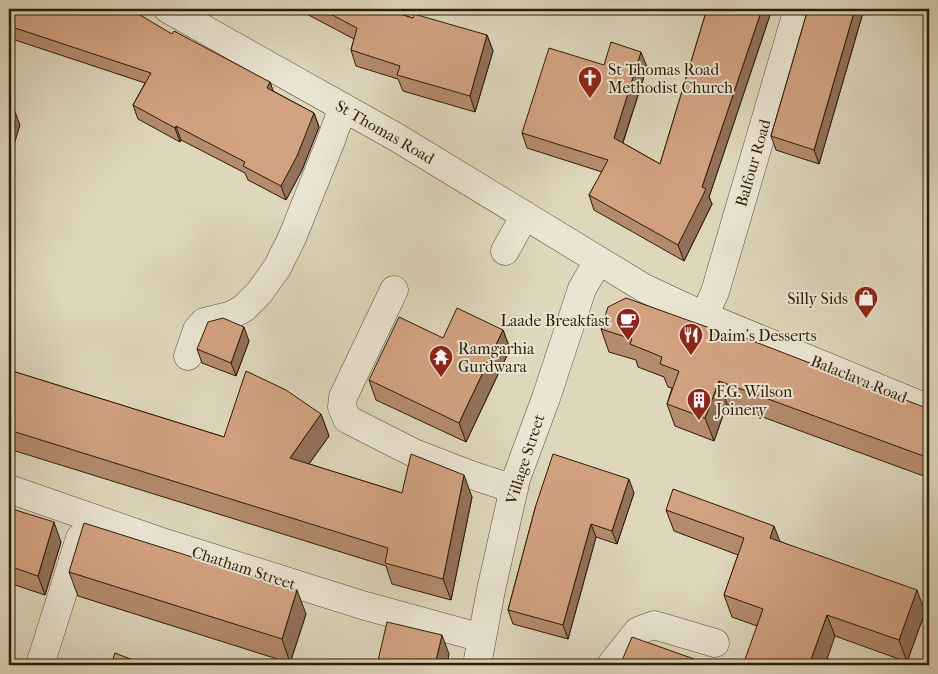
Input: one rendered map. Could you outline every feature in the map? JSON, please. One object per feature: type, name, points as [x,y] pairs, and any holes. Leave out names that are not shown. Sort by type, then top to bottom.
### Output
[{"type":"street","name":"St Thomas Road","points":[[168,9],[200,16],[343,107],[525,215],[598,261]]},
{"type":"street","name":"Balfour Road","points":[[704,316],[715,292],[798,9]]},
{"type":"street","points":[[188,356],[197,330],[204,322],[232,315],[244,308],[259,293],[277,268],[306,204],[343,107]]},
{"type":"street","points":[[505,251],[525,215]]},
{"type":"street","name":"Balaclava Road","points":[[598,261],[644,288],[704,316],[929,409]]},
{"type":"street","name":"Village Street","points":[[477,665],[514,489],[525,452],[546,398],[582,289],[598,261]]},
{"type":"street","points":[[394,290],[342,398],[342,407],[347,419],[414,453],[514,489]]},
{"type":"street","name":"Chatham Street","points":[[9,489],[159,541],[362,605],[482,638]]},
{"type":"street","points":[[40,665],[86,515]]},
{"type":"street","points":[[611,665],[638,632],[654,625],[715,643]]},
{"type":"building","points":[[9,9],[130,9],[172,34],[174,31],[270,82],[267,88],[314,113],[297,156],[281,186],[243,166],[245,162],[133,105],[151,73],[9,26]]},
{"type":"building","points":[[321,9],[383,9],[413,18],[414,14],[487,35],[470,96],[397,75],[400,66],[351,50],[357,28]]},
{"type":"building","points":[[707,9],[762,9],[702,187],[706,189],[678,245],[589,195],[608,160],[522,133],[549,48],[604,65],[611,42],[641,52],[614,138],[660,164]]},
{"type":"building","points":[[808,9],[855,9],[814,150],[771,136]]},
{"type":"building","points":[[626,298],[732,336],[732,333],[929,409],[929,458],[719,381],[705,418],[667,404],[679,371],[660,364],[662,357],[630,344],[632,339],[601,329],[608,307]]},
{"type":"building","name":"Ramgarhia Gurdwara","points":[[457,308],[503,330],[459,423],[369,380],[399,317],[443,338]]},
{"type":"building","points":[[223,318],[244,327],[231,363],[197,349],[208,322]]},
{"type":"building","points":[[9,370],[224,437],[246,371],[286,390],[321,414],[290,458],[402,493],[411,454],[464,475],[443,579],[385,563],[388,548],[9,430]]},
{"type":"building","points":[[553,454],[629,479],[612,531],[591,524],[563,625],[508,610],[536,505]]},
{"type":"building","points":[[673,489],[774,526],[770,538],[917,590],[899,640],[827,615],[809,665],[743,665],[763,609],[724,595],[744,538],[666,510]]},
{"type":"building","points":[[9,508],[54,522],[38,576],[9,566]]},
{"type":"building","points":[[84,523],[297,590],[282,639],[69,572]]},
{"type":"building","points":[[387,622],[442,635],[435,665],[377,665]]},
{"type":"building","points":[[632,637],[711,665],[620,665]]},
{"type":"building","points":[[115,653],[146,665],[111,665]]},
{"type":"place","name":"St Thomas Road Methodist Church","points":[[590,99]]},
{"type":"place","name":"Silly Sids","points":[[866,319]]},
{"type":"place","name":"Laade Breakfast","points":[[628,341]]},
{"type":"place","name":"Daim's Desserts","points":[[691,356]]},
{"type":"place","name":"Ramgarhia Gurdwara","points":[[441,378]]},
{"type":"place","name":"F.G. Wilson Joinery","points":[[699,421]]}]
